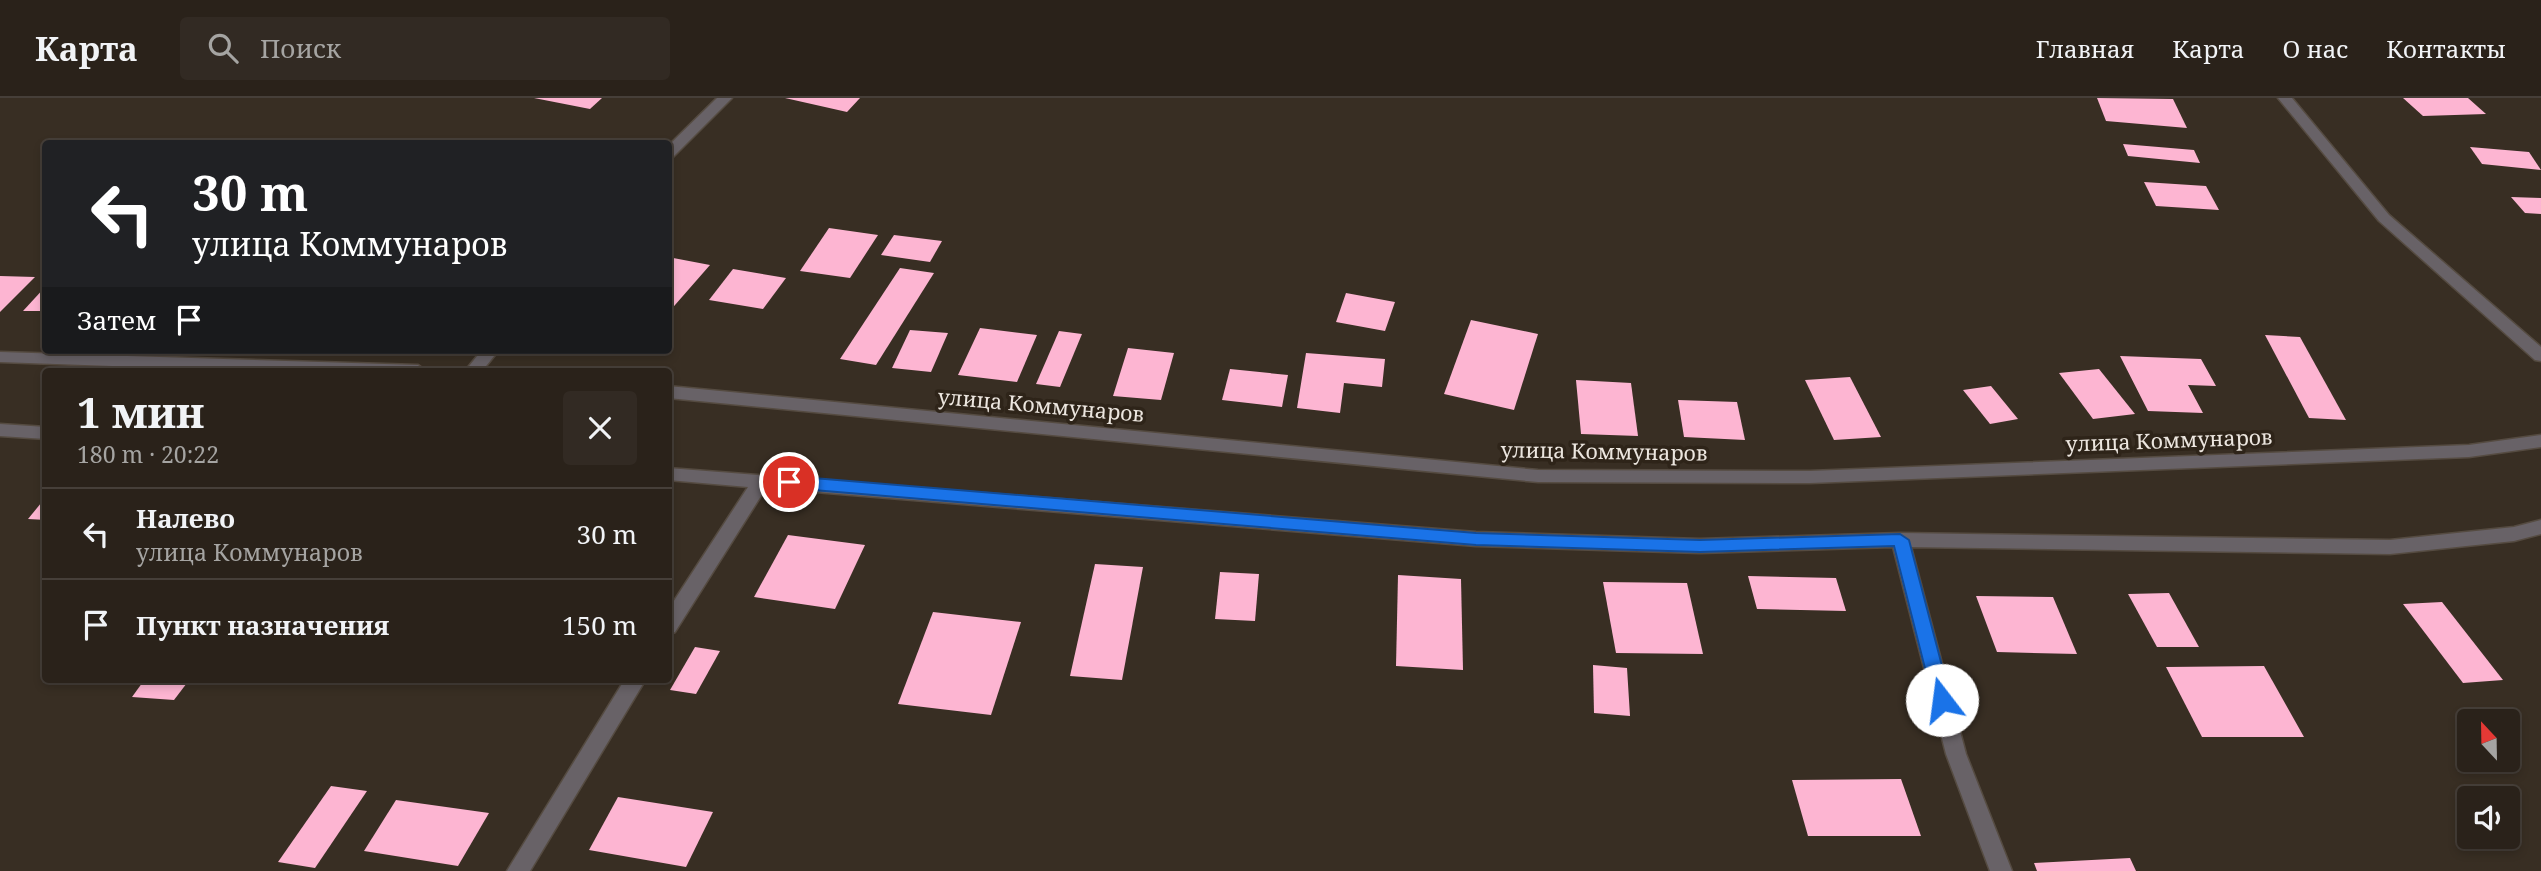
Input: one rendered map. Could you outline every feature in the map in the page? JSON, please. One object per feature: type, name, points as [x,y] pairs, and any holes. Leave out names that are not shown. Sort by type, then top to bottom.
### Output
[{"type":"street","points":[[672,150],[726,98]]},
{"type":"street","points":[[2285,98],[2384,218],[2541,356]]},
{"type":"street","points":[[476,368],[488,354]]},
{"type":"street","points":[[0,357],[328,368]]},
{"type":"street","name":"улица Коммунаров","points":[[672,393],[1538,476],[1810,477],[2469,451],[2541,441]]},
{"type":"street","points":[[0,430],[42,433]]},
{"type":"street","points":[[672,474],[1476,539],[1700,546],[1900,540],[2390,547],[2514,534],[2541,527]]},
{"type":"street","points":[[672,621],[762,480]]},
{"type":"street","points":[[1900,540],[1956,754],[2001,871]]},
{"type":"street","points":[[518,871],[634,683]]},
{"type":"building","points":[[534,98],[602,98],[590,109]]},
{"type":"building","points":[[785,98],[860,98],[847,112]]},
{"type":"building","points":[[2097,98],[2173,99],[2187,128],[2106,121]]},
{"type":"building","points":[[2403,98],[2468,98],[2486,114],[2423,116]]},
{"type":"building","points":[[2123,144],[2194,150],[2200,163],[2128,156]]},
{"type":"building","points":[[2470,147],[2529,152],[2541,170],[2482,164]]},
{"type":"building","points":[[2144,182],[2206,186],[2219,210],[2156,206]]},
{"type":"building","points":[[2511,197],[2541,198],[2541,214],[2525,213]]},
{"type":"building","points":[[829,228],[878,235],[850,278],[800,271]]},
{"type":"building","points":[[894,235],[942,241],[930,262],[881,255]]},
{"type":"building","points":[[672,258],[710,265],[672,308]]},
{"type":"building","points":[[900,268],[934,273],[876,365],[840,359]]},
{"type":"building","points":[[733,269],[786,278],[763,309],[709,300]]},
{"type":"building","points":[[0,276],[35,277],[0,312]]},
{"type":"building","points":[[42,290],[42,311],[23,311]]},
{"type":"building","points":[[1346,293],[1395,302],[1385,331],[1336,322]]},
{"type":"building","points":[[1471,320],[1538,334],[1514,410],[1444,394]]},
{"type":"building","points":[[980,328],[1037,335],[1017,382],[958,375]]},
{"type":"building","points":[[910,330],[948,333],[931,372],[892,368]]},
{"type":"building","points":[[1059,331],[1082,334],[1060,387],[1036,384]]},
{"type":"building","points":[[2265,335],[2300,337],[2346,420],[2309,418]]},
{"type":"building","points":[[1128,348],[1174,353],[1161,400],[1113,396]]},
{"type":"building","points":[[1306,353],[1385,359],[1382,387],[1344,383],[1340,413],[1297,408]]},
{"type":"building","points":[[2120,356],[2201,359],[2216,386],[2188,385],[2203,413],[2148,411]]},
{"type":"building","points":[[1230,369],[1288,375],[1282,407],[1222,400]]},
{"type":"building","points":[[2099,369],[2135,414],[2093,419],[2059,373]]},
{"type":"building","points":[[1850,377],[1881,437],[1834,440],[1805,380]]},
{"type":"building","points":[[1576,380],[1631,383],[1638,436],[1581,434]]},
{"type":"building","points":[[1991,386],[2018,419],[1990,424],[1963,390]]},
{"type":"building","points":[[1678,400],[1737,402],[1745,440],[1684,437]]},
{"type":"building","points":[[42,502],[42,520],[28,519]]},
{"type":"building","points":[[788,535],[865,545],[835,609],[754,597]]},
{"type":"building","points":[[1095,564],[1143,567],[1122,680],[1070,676]]},
{"type":"building","points":[[1220,572],[1259,574],[1255,621],[1215,619]]},
{"type":"building","points":[[1398,575],[1461,579],[1463,670],[1396,666]]},
{"type":"building","points":[[1748,576],[1836,578],[1846,611],[1757,609]]},
{"type":"building","points":[[1603,582],[1687,583],[1703,654],[1616,653]]},
{"type":"building","points":[[2169,593],[2199,647],[2157,647],[2128,594]]},
{"type":"building","points":[[1976,596],[2053,597],[2077,654],[1997,652]]},
{"type":"building","points":[[2442,602],[2503,680],[2463,683],[2403,604]]},
{"type":"building","points":[[933,612],[1021,622],[991,715],[898,704]]},
{"type":"building","points":[[695,647],[720,651],[696,694],[670,690]]},
{"type":"building","points":[[1593,665],[1627,668],[1630,716],[1594,713]]},
{"type":"building","points":[[2264,666],[2304,737],[2202,737],[2166,667]]},
{"type":"building","points":[[142,683],[187,683],[174,700],[132,697]]},
{"type":"building","points":[[1901,779],[1921,836],[1808,836],[1792,780]]},
{"type":"building","points":[[331,786],[367,791],[315,868],[278,862]]},
{"type":"building","points":[[618,797],[713,812],[686,867],[589,850]]},
{"type":"building","points":[[396,800],[489,813],[458,866],[364,851]]},
{"type":"building","points":[[2130,858],[2136,871],[2037,871],[2034,863]]},
{"type":"route","points":[[789,482],[1476,539],[1700,546],[1900,540],[1942,700]]}]
